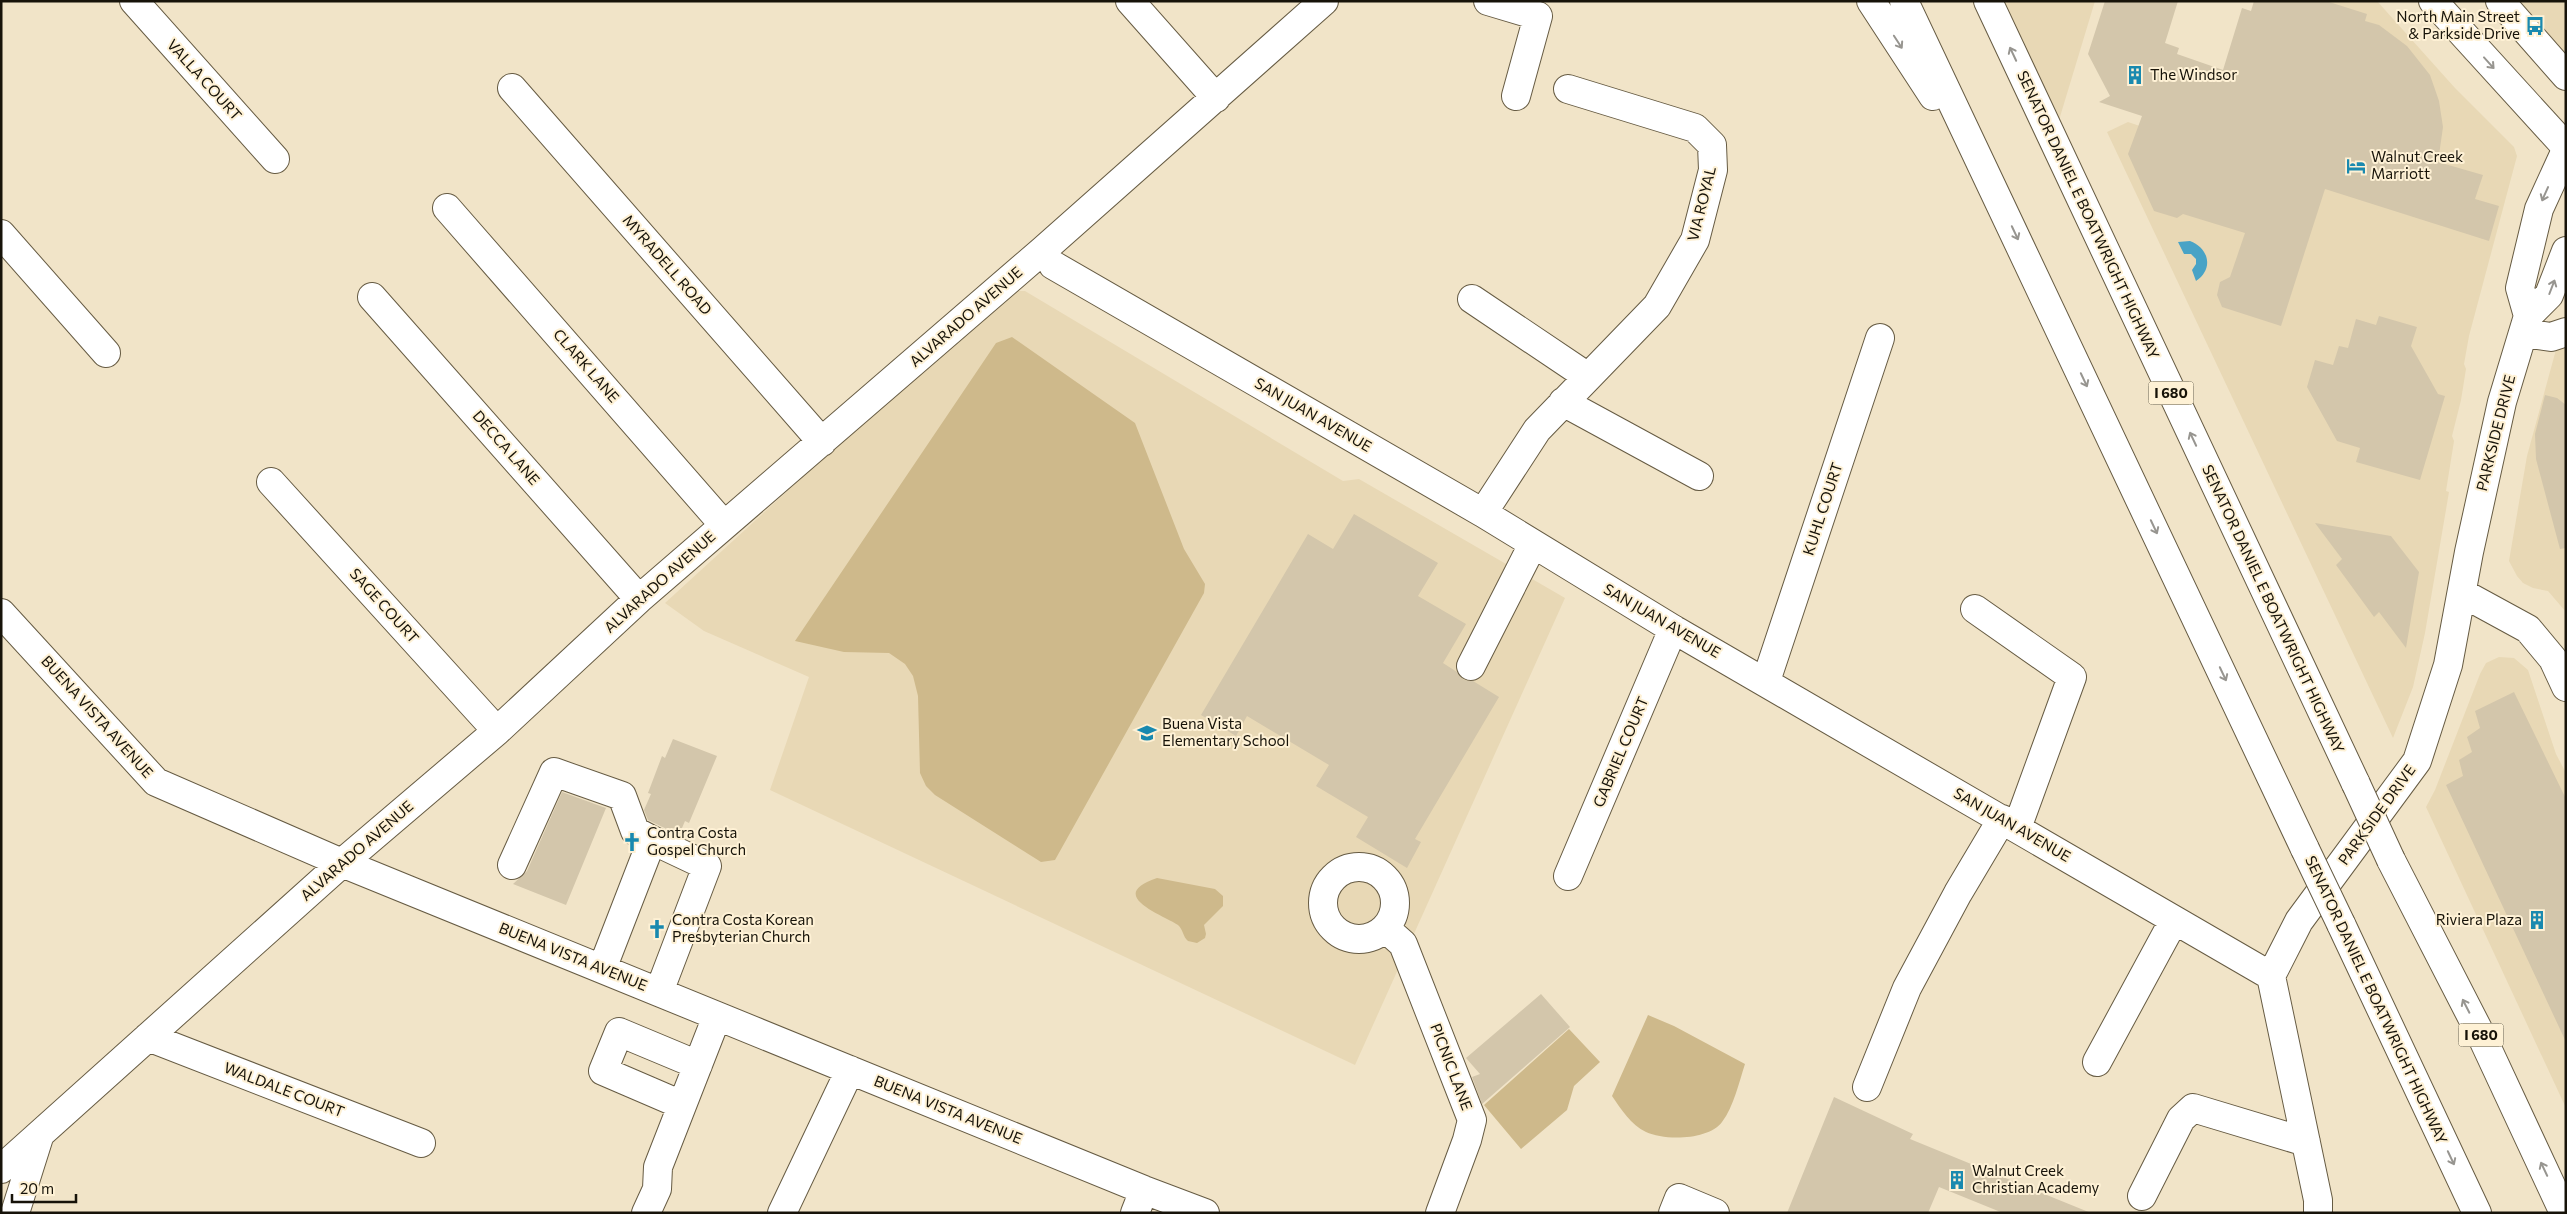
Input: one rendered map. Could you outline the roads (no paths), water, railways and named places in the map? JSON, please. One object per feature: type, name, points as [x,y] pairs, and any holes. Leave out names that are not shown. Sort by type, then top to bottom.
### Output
[{"type":"main road","name":"VALLA COURT","points":[[134,1],[275,159]]},
{"type":"main road","points":[[1130,1],[1216,98]]},
{"type":"main road","name":"ALVARADO AVENUE","points":[[1,1169],[39,1137],[342,863],[497,731],[639,599],[822,442],[1216,98],[1324,1]]},
{"type":"main road","points":[[1488,1],[1538,16],[1516,96]]},
{"type":"main road","points":[[1872,1],[1994,189]]},
{"type":"main road","name":"SENATOR DANIEL E BOATWRIGHT HIGHWAY","points":[[1904,1],[2476,1213]]},
{"type":"main road","name":"SENATOR DANIEL E BOATWRIGHT HIGHWAY","points":[[1988,1],[2391,860],[2481,1035],[2564,1213]]},
{"type":"main road","points":[[2433,1],[2566,148],[2539,209],[2520,288],[2525,325],[2551,337],[2566,332]]},
{"type":"main road","points":[[2500,1],[2566,76]]},
{"type":"main road","name":"MYRADELL ROAD","points":[[512,88],[822,442]]},
{"type":"main road","name":"VIA ROYAL","points":[[1483,513],[1536,430],[1657,306],[1696,240],[1713,170],[1712,145],[1696,128],[1568,88]]},
{"type":"main road","name":"CLARK LANE","points":[[447,208],[724,525]]},
{"type":"main road","points":[[1,234],[106,353]]},
{"type":"main road","name":"PARKSIDE DRIVE","points":[[2271,976],[2299,921],[2417,761],[2448,666],[2469,552],[2502,402],[2525,325],[2549,295],[2566,250]]},
{"type":"main road","name":"SAN JUAN AVENUE","points":[[1053,265],[1483,513],[1673,628],[2271,976]]},
{"type":"main road","name":"DECCA LANE","points":[[372,297],[639,599]]},
{"type":"main road","points":[[1472,299],[1588,378]]},
{"type":"main road","name":"KUHL COURT","points":[[1766,681],[1880,338]]},
{"type":"main road","points":[[1564,402],[1699,476]]},
{"type":"main road","name":"SAGE COURT","points":[[271,482],[497,731]]},
{"type":"main road","points":[[1471,666],[1534,544]]},
{"type":"main road","points":[[2462,593],[2528,629],[2553,659],[2566,687]]},
{"type":"main road","points":[[1867,1087],[1908,988],[1958,893],[2010,823],[2072,677],[1975,609]]},
{"type":"main road","name":"BUENA VISTA AVENUE","points":[[1,613],[156,782],[342,863],[850,1070],[1140,1202],[1205,1213]]},
{"type":"main road","name":"GABRIEL COURT","points":[[1568,876],[1673,628]]},
{"type":"main road","points":[[512,865],[554,772],[622,796],[634,831],[707,866],[659,992]]},
{"type":"main road","points":[[602,969],[652,840]]},
{"type":"main road","points":[[2097,1062],[2174,920]]},
{"type":"main road","name":"PICNIC LANE","points":[[1385,928],[1403,944],[1472,1120],[1468,1140],[1440,1213]]},
{"type":"main road","points":[[2271,976],[2318,1200],[2318,1213]]},
{"type":"main road","points":[[646,1213],[657,1189],[658,1167],[717,1016]]},
{"type":"main road","points":[[682,1105],[603,1071],[619,1032],[698,1065]]},
{"type":"main road","name":"WALDALE COURT","points":[[148,1037],[421,1143]]},
{"type":"main road","points":[[782,1213],[850,1070]]},
{"type":"main road","points":[[2142,1196],[2181,1119],[2193,1108],[2306,1142]]},
{"type":"main road","points":[[15,1213],[39,1137]]},
{"type":"main road","points":[[1674,1213],[1680,1198],[1715,1213]]},
{"type":"water","points":[[2190,241],[2201,249],[2207,259],[2205,271],[2196,281],[2192,270],[2196,264],[2196,259],[2191,254],[2184,254],[2178,242]]},
{"type":"place","name":"North Main Street & Parkside Drive","points":[[2535,26]]},
{"type":"place","name":"The Windsor","points":[[2135,75]]},
{"type":"place","name":"Walnut Creek Marriott","points":[[2356,166]]},
{"type":"place","name":"Buena Vista Elementary School","points":[[1147,733]]},
{"type":"place","name":"Contra Costa Gospel Church","points":[[632,842]]},
{"type":"place","name":"Riviera Plaza","points":[[2537,920]]},
{"type":"place","name":"Contra Costa Korean Presbyterian Church","points":[[657,929]]},
{"type":"place","name":"Walnut Creek Christian Academy","points":[[1957,1180]]}]
